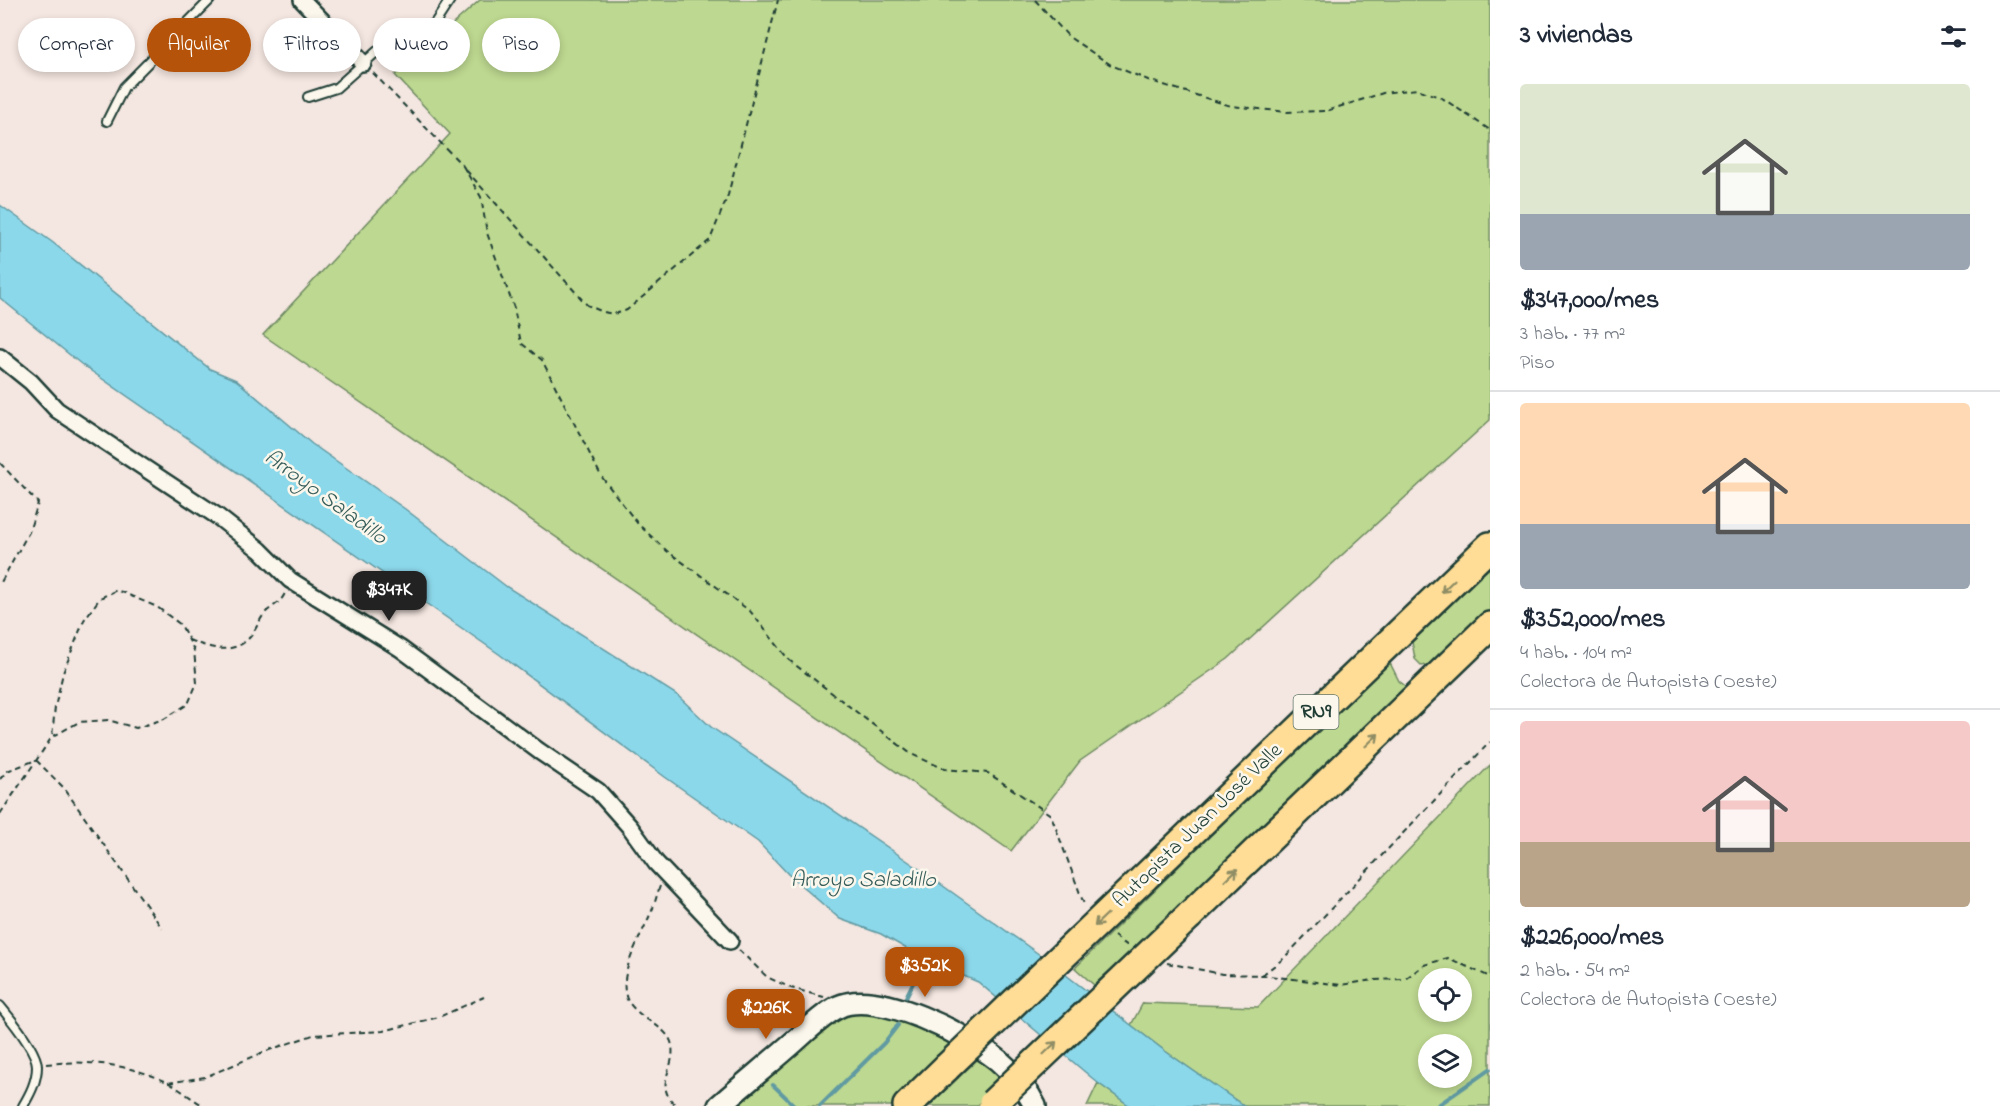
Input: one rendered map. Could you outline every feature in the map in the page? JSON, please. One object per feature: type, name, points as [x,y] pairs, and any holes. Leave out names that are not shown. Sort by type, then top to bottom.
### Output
[{"type":"highway","name":"Autopista Juan José Valle","points":[[907,1106],[1490,546]]},
{"type":"highway","name":"RN9","points":[[991,1104],[1490,626]]},
{"type":"main road","points":[[719,1106],[820,1019],[839,1006],[858,1002],[880,1004],[919,1016],[956,1034],[996,1058],[1026,1090],[1035,1106]]},
{"type":"street","points":[[302,0],[363,63]]},
{"type":"street","points":[[0,357],[31,382],[57,410],[217,516],[260,550],[290,580],[401,649],[539,752],[598,792],[630,827],[656,863],[730,941]]},
{"type":"lane","points":[[107,121],[124,87],[210,0]]},
{"type":"lane","points":[[308,97],[336,88],[384,45],[413,37],[435,23],[450,0]]},
{"type":"lane","points":[[0,1006],[21,1033],[37,1064],[32,1092],[23,1106]]},
{"type":"path","points":[[363,63],[463,166],[587,305],[616,315],[627,310],[710,240],[728,195],[778,0]]},
{"type":"path","points":[[1035,0],[1069,37],[1111,65],[1148,80],[1231,106],[1287,112],[1326,111],[1383,93],[1417,90],[1442,98],[1490,130]]},
{"type":"path","points":[[463,166],[481,197],[486,232],[514,308],[521,343],[542,360],[602,476],[638,524],[667,551],[750,611],[789,660],[911,754],[945,768],[988,773],[1051,815],[1087,912]]},
{"type":"path","points":[[0,463],[38,503],[29,532],[0,584]]},
{"type":"path","points":[[189,640],[209,648],[233,649],[249,638],[266,612],[283,598],[290,580]]},
{"type":"path","points":[[0,814],[52,737],[80,722],[108,720],[136,728],[164,719],[188,704],[197,683],[194,650],[181,625],[157,608],[117,590],[100,598],[84,620],[63,674],[54,706],[52,737]]},
{"type":"path","points":[[1262,975],[1283,959],[1490,742]]},
{"type":"path","points":[[0,779],[7,771],[36,760]]},
{"type":"path","points":[[36,760],[64,789],[162,928]]},
{"type":"path","points":[[656,863],[660,886],[650,915],[634,946],[624,983],[626,998],[639,1013],[659,1027],[672,1043],[673,1056],[666,1074],[665,1090],[677,1106]]},
{"type":"path","points":[[1108,931],[1123,944],[1133,948]]},
{"type":"path","points":[[730,941],[767,977],[791,988],[822,996],[839,1006]]},
{"type":"path","points":[[1163,961],[1222,974],[1262,975],[1341,985],[1372,980],[1405,979],[1424,965],[1448,958],[1490,977]]},
{"type":"path","points":[[168,1083],[205,1077],[269,1050],[313,1035],[383,1031],[439,1017],[484,997]]},
{"type":"path","points":[[37,1064],[75,1061],[127,1067],[168,1083],[204,1106]]},
{"type":"green space","points":[[480,0],[1490,0],[1490,420],[1228,659],[1080,761],[1011,851],[263,335],[450,134],[395,75],[398,72],[470,72],[470,18],[460,18]]},
{"type":"green space","points":[[1490,567],[1490,612],[1438,662],[1422,666],[1415,659],[1412,642]]},
{"type":"green space","points":[[1389,661],[1399,681],[1412,691],[1094,985],[1075,968]]},
{"type":"green space","points":[[1490,765],[1490,1106],[1244,1106],[1131,1025],[1143,1003],[1258,1007]]},
{"type":"green space","points":[[865,1010],[890,1017],[956,1043],[891,1106],[730,1106],[841,1015]]},
{"type":"green space","points":[[979,1058],[1004,1078],[977,1106],[929,1106]]},
{"type":"green space","points":[[1098,1083],[1130,1106],[1087,1106]]},
{"type":"water","name":"Arroyo Saladillo","points":[[0,205],[52,242],[210,369],[236,380],[312,444],[405,509],[507,587],[677,695],[711,727],[918,868],[1040,955],[1165,1051],[1244,1106],[1130,1106],[1098,1083],[978,982],[926,960],[881,934],[840,919],[788,874],[758,842],[665,777],[499,654],[81,364],[0,298]]},
{"type":"waterway","points":[[906,997],[916,977],[935,961]]},
{"type":"waterway","points":[[820,1106],[884,1043],[898,1025]]},
{"type":"waterway","points":[[1437,1106],[1490,1069]]},
{"type":"waterway","points":[[773,1085],[795,1106]]}]
